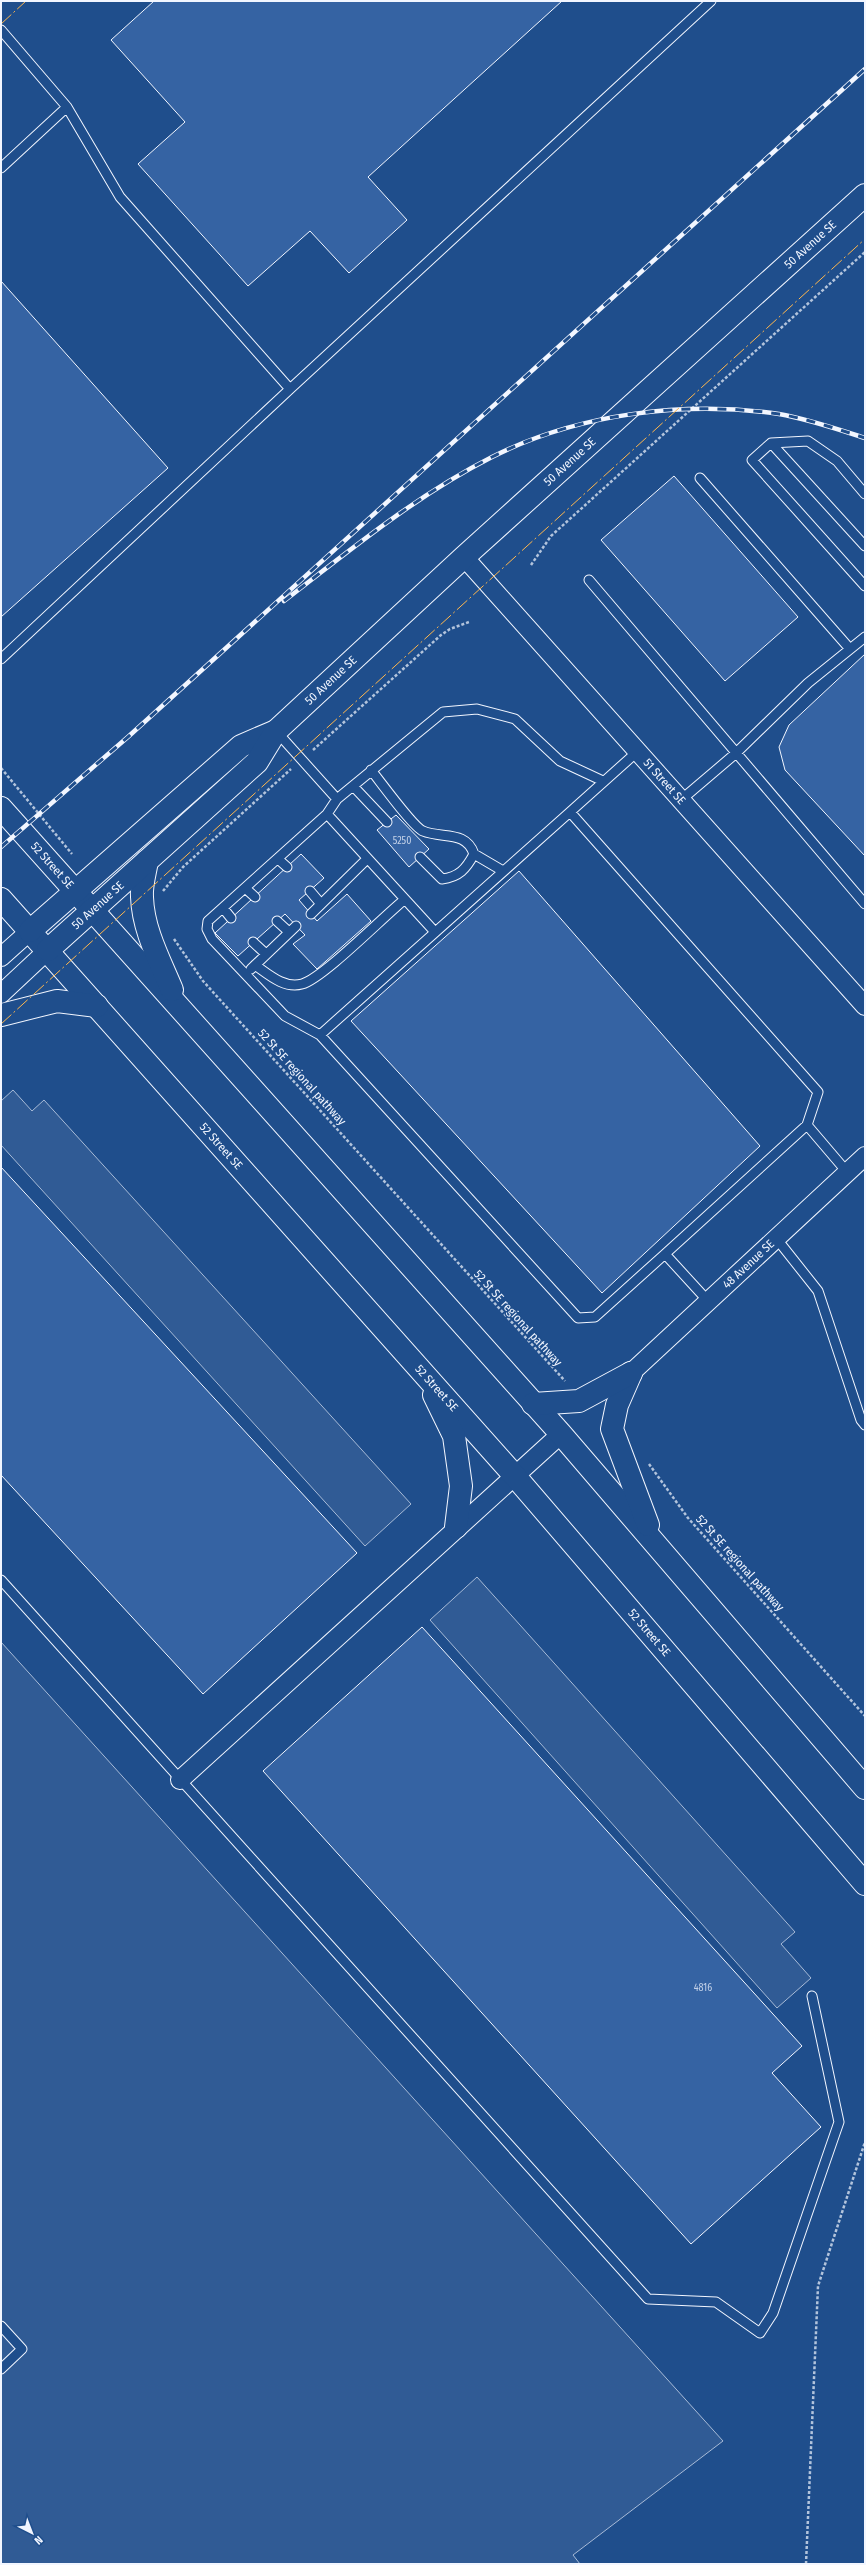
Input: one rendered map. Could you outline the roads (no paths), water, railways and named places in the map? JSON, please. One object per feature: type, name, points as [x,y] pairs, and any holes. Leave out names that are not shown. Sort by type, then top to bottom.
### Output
[{"type":"main road","name":"50 Avenue SE","points":[[48,950],[257,762],[276,731],[464,557],[865,195]]},
{"type":"main road","name":"50 Avenue SE","points":[[30,931],[241,746],[276,731]]},
{"type":"main road","name":"52 Street SE","points":[[1,808],[561,1434],[865,1788]]},
{"type":"main road","points":[[147,861],[142,896],[143,913],[147,929],[179,1006]]},
{"type":"main road","name":"52 Street SE","points":[[1,899],[514,1475],[865,1884]]},
{"type":"main road","points":[[1,1015],[57,1002],[97,1006]]},
{"type":"main road","points":[[422,1371],[454,1436],[461,1486],[456,1527]]},
{"type":"main road","points":[[533,1404],[579,1401],[631,1373]]},
{"type":"main road","points":[[631,1373],[617,1406],[612,1429],[635,1495],[657,1544]]},
{"type":"street","name":"51 Street SE","points":[[464,557],[865,1006]]},
{"type":"street","name":"50 Avenue SE","points":[[1,957],[30,931]]},
{"type":"street","name":"50 Avenue SE","points":[[1,994],[48,950]]},
{"type":"street","name":"48 Avenue SE","points":[[631,1373],[865,1156]]},
{"type":"street","points":[[180,1780],[456,1527],[561,1434]]},
{"type":"lane","points":[[1,659],[290,389],[712,1]]},
{"type":"lane","points":[[1,30],[67,107],[120,197],[290,389]]},
{"type":"lane","points":[[1,168],[67,107]]},
{"type":"lane","points":[[865,494],[837,461],[808,441],[771,443],[752,460],[865,586]]},
{"type":"lane","points":[[771,443],[865,546]]},
{"type":"lane","points":[[700,478],[850,649]]},
{"type":"lane","points":[[589,580],[734,754],[865,904]]},
{"type":"lane","points":[[681,800],[734,754],[808,683],[865,637]]},
{"type":"lane","points":[[570,812],[818,1092],[807,1125],[595,1317],[578,1318],[320,1034],[286,1016],[212,938],[207,929],[208,921],[326,814],[337,800],[371,770],[443,712],[477,709],[515,719],[560,761],[603,781]]},
{"type":"lane","points":[[276,731],[337,800]]},
{"type":"lane","points":[[320,1034],[638,751]]},
{"type":"lane","points":[[371,770],[421,830],[438,835],[461,837],[471,845],[474,854],[503,871]]},
{"type":"lane","points":[[353,786],[387,822]]},
{"type":"lane","points":[[326,814],[435,932]]},
{"type":"lane","points":[[420,857],[442,879],[454,877],[466,868],[474,854]]},
{"type":"lane","points":[[278,858],[287,867]]},
{"type":"lane","points":[[311,914],[367,859]]},
{"type":"lane","points":[[245,888],[254,897]]},
{"type":"lane","points":[[310,891],[321,904]]},
{"type":"lane","points":[[255,965],[285,984],[302,984],[321,973],[404,900]]},
{"type":"lane","points":[[223,908],[231,918]]},
{"type":"lane","points":[[277,921],[289,932]]},
{"type":"lane","points":[[245,974],[296,926]]},
{"type":"lane","points":[[253,942],[266,954]]},
{"type":"lane","points":[[807,1125],[847,1172]]},
{"type":"lane","points":[[776,1238],[818,1291],[861,1420],[865,1425]]},
{"type":"lane","points":[[665,1254],[708,1301]]},
{"type":"lane","points":[[1,1580],[648,2299],[716,2302],[760,2333],[773,2313],[839,2122],[812,1996]]},
{"type":"lane","points":[[1,2326],[22,2350],[1,2369]]},
{"type":"railway","points":[[1,847],[129,736],[865,69]]},
{"type":"railway","points":[[284,601],[385,524],[437,488],[492,457],[525,442],[559,430],[632,414],[669,410],[706,409],[743,410],[790,416],[812,421],[865,438]]}]
